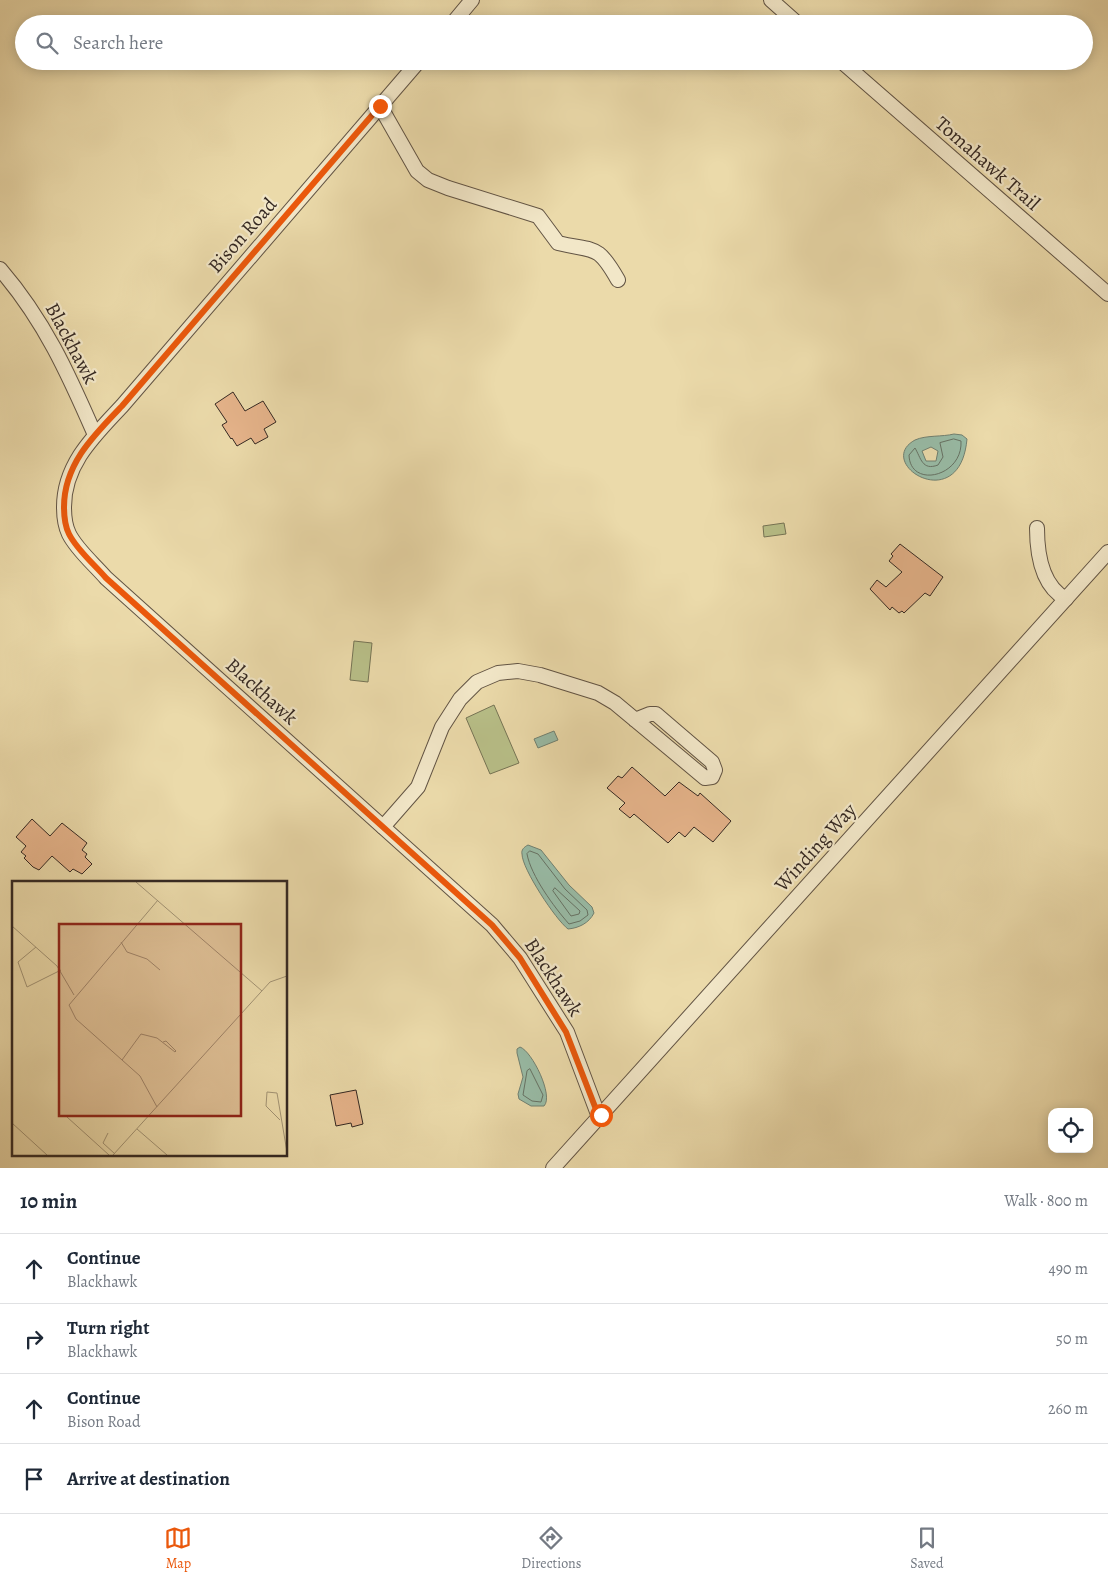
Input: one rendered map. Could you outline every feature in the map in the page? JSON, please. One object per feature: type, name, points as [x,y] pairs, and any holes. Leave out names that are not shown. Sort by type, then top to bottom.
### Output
[{"type":"street","points":[[460,15],[472,0]]},
{"type":"street","points":[[771,0],[788,15]]},
{"type":"street","name":"Bison Road","points":[[95,435],[411,70]]},
{"type":"street","name":"Tomahawk Trail","points":[[851,70],[1108,294]]},
{"type":"street","points":[[380,106],[417,171],[428,180],[538,216],[558,243],[592,248],[602,255],[618,280]]},
{"type":"street","name":"Blackhawk","points":[[0,269],[6,285],[43,325],[65,364],[95,435],[85,446],[71,470],[64,492],[64,514],[68,533],[106,578],[492,925],[520,958],[566,1032],[599,1117]]},
{"type":"street","points":[[1037,528],[1040,559],[1056,593],[1066,599]]},
{"type":"street","name":"Winding Way","points":[[553,1168],[1108,552]]},
{"type":"street","points":[[383,827],[418,787],[442,726],[460,699],[477,682],[498,673],[518,672],[540,675],[598,693],[635,720],[705,778],[712,777],[715,770],[712,762],[656,714],[650,714],[635,720]]},
{"type":"green space","points":[[784,523],[786,534],[764,537],[763,526]]},
{"type":"green space","points":[[354,641],[372,643],[368,682],[350,680]]},
{"type":"green space","points":[[494,705],[519,763],[490,774],[466,718]]},
{"type":"water","points":[[962,435],[967,439],[961,463],[950,476],[936,480],[923,478],[911,471],[904,461],[905,450],[915,440],[924,437]],"holes":[[[931,447],[938,451],[936,461],[926,461],[922,451]]]},
{"type":"water","points":[[554,731],[558,740],[538,748],[534,739]]},
{"type":"water","points":[[528,845],[541,850],[569,885],[592,907],[594,913],[586,922],[580,926],[568,929],[556,916],[540,894],[523,861],[522,851]]},
{"type":"water","points":[[520,1047],[530,1056],[540,1074],[546,1093],[544,1106],[531,1106],[519,1099],[518,1094],[523,1077],[517,1053],[517,1049]]},
{"type":"building","points":[[233,392],[245,411],[263,401],[276,422],[264,429],[268,437],[255,444],[251,438],[237,446],[231,439],[222,425],[227,422],[215,404]]},
{"type":"building","points":[[900,544],[943,577],[930,596],[925,593],[904,613],[902,611],[899,613],[892,607],[890,610],[870,589],[877,580],[886,587],[902,572],[889,561],[893,556],[891,554]]},
{"type":"building","points":[[632,767],[665,796],[679,782],[698,796],[700,793],[731,821],[713,842],[694,827],[685,837],[679,832],[668,843],[634,814],[630,818],[619,809],[625,803],[607,788],[618,776],[622,778]]},
{"type":"building","points":[[32,819],[50,836],[62,823],[87,843],[82,850],[87,854],[85,857],[92,864],[82,874],[73,869],[70,872],[52,856],[39,870],[33,867],[21,852],[26,846],[16,837]]},
{"type":"building","points":[[356,1090],[363,1124],[352,1127],[351,1123],[336,1126],[330,1095]]},
{"type":"route","points":[[380,106],[122,406],[85,446],[71,470],[64,492],[64,514],[68,533],[106,578],[492,925],[520,958],[566,1032],[599,1117],[601,1115]]}]
